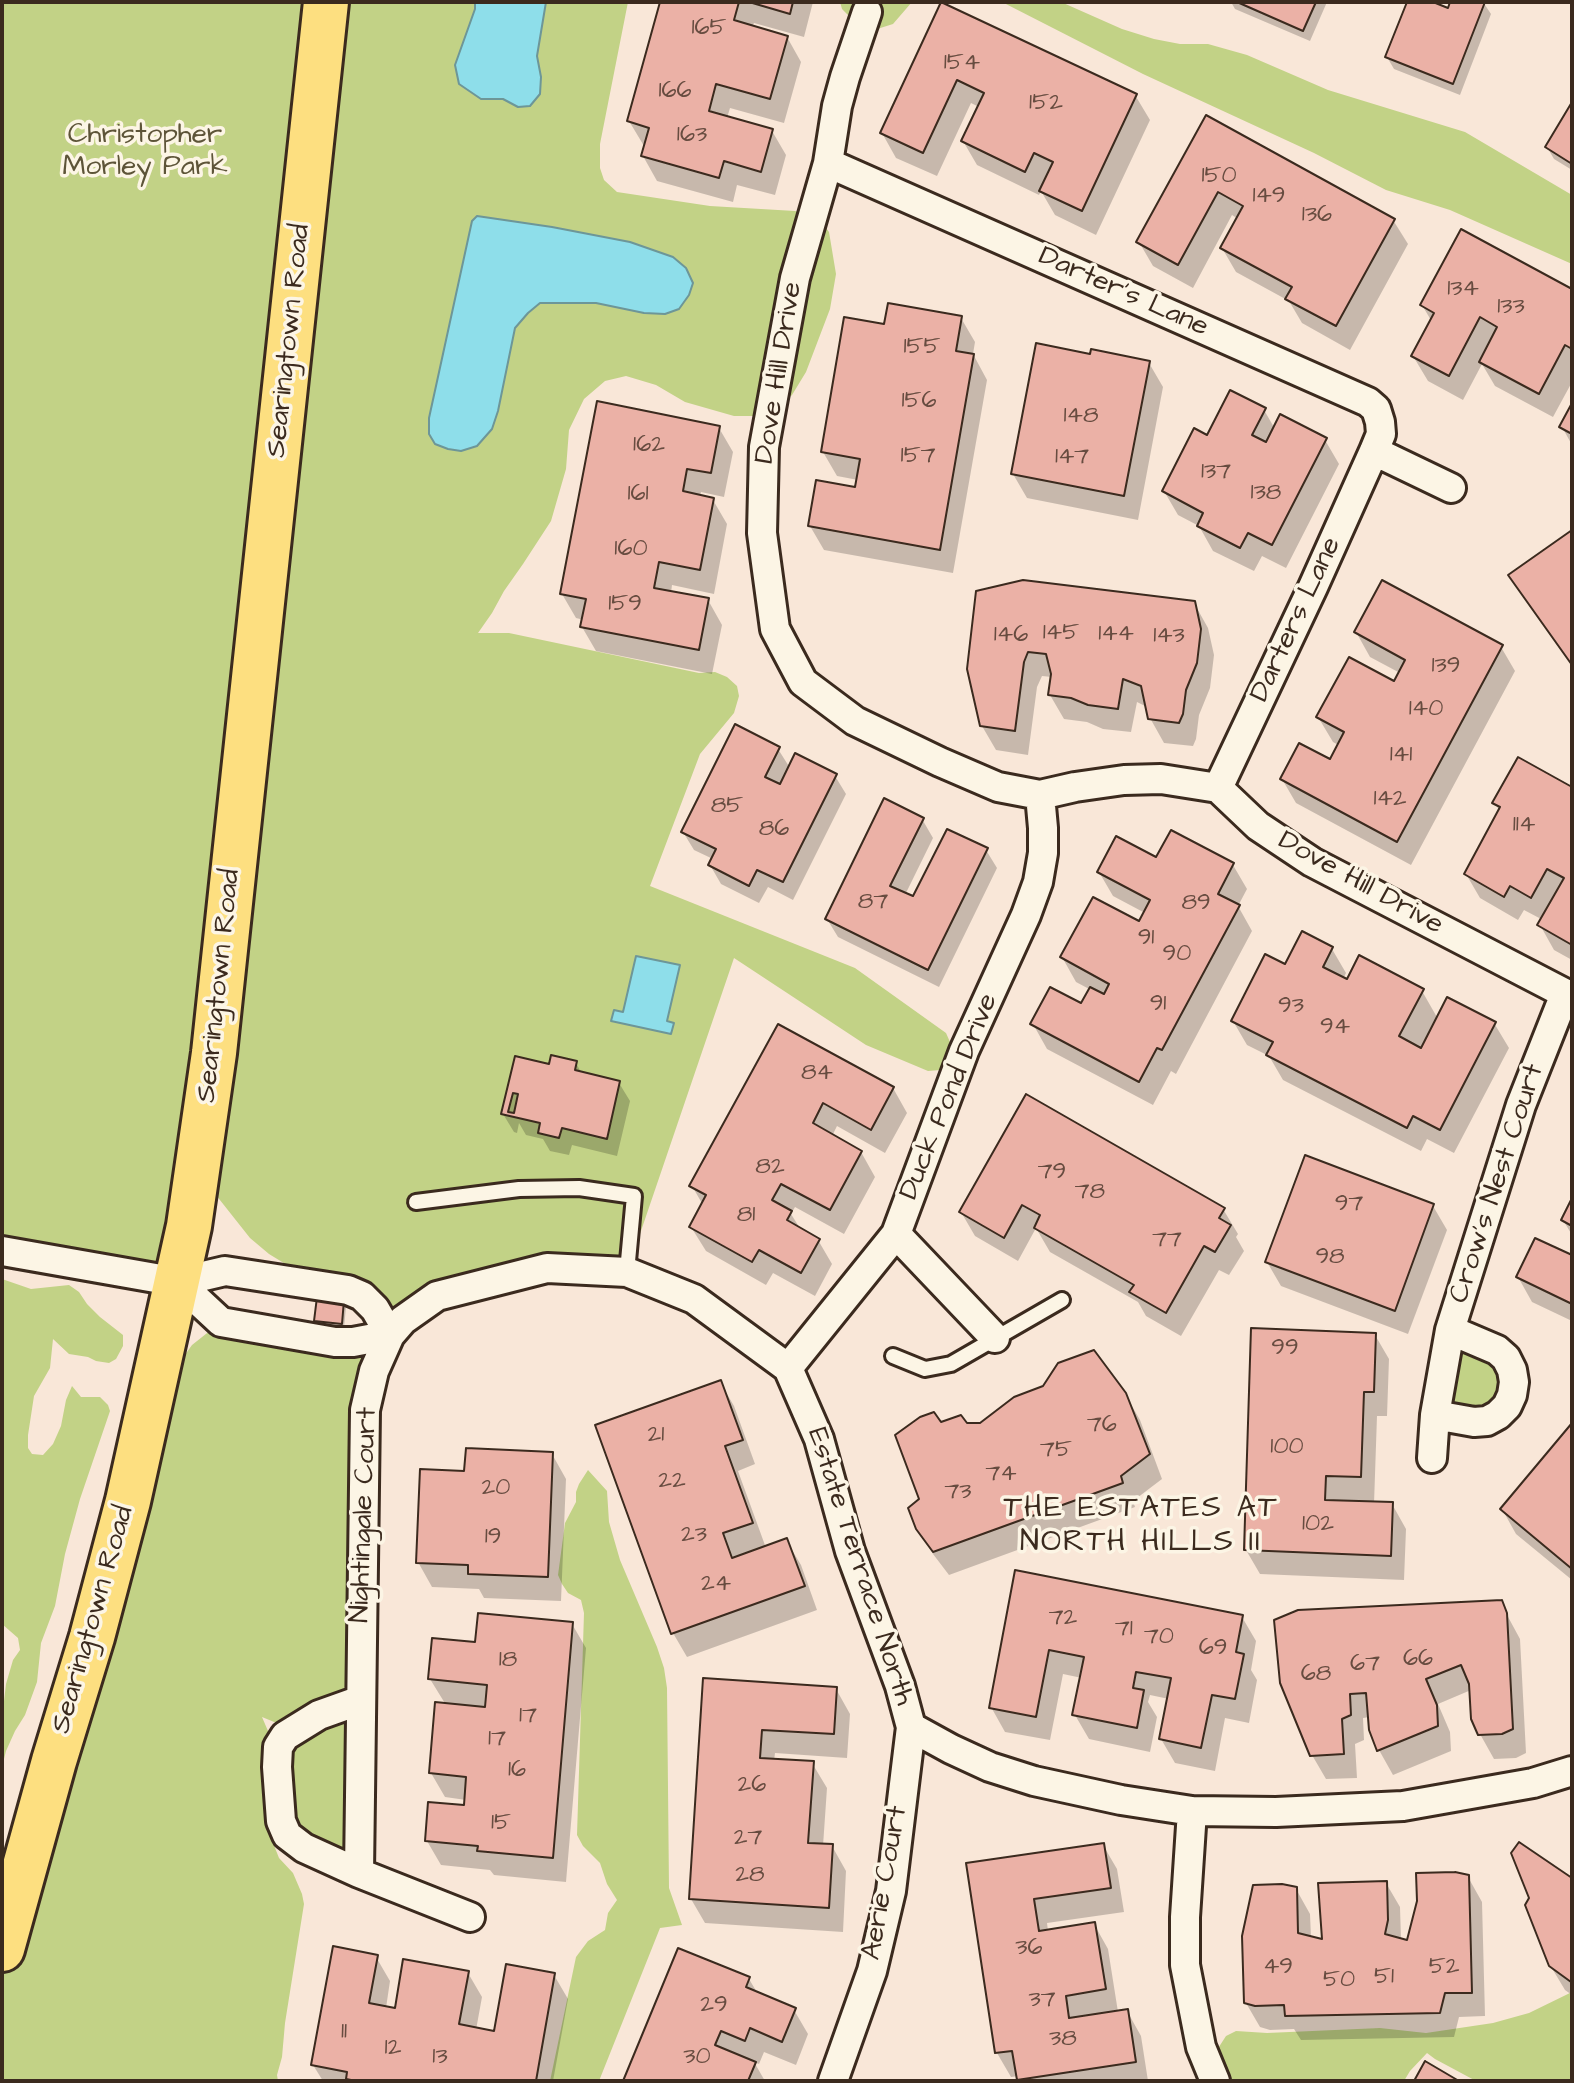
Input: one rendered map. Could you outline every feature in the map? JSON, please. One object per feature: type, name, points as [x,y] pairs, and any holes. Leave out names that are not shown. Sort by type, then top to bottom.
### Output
[{"type":"main road","name":"Searingtown Road","points":[[2,1949],[128,1501],[189,1226],[214,1053],[326,2]]},
{"type":"street","name":"Dove Hill Drive","points":[[867,12],[841,92],[828,163],[795,278],[764,447],[762,533],[775,629],[803,682],[855,721],[998,787],[1040,795],[1124,780],[1161,779],[1218,788],[1258,826],[1312,862],[1568,996]]},
{"type":"street","name":"Darter's Lane","points":[[828,163],[1368,402],[1376,409],[1380,422],[1381,434],[1374,451]]},
{"type":"street","points":[[1374,451],[1451,488]]},
{"type":"street","name":"Darters Lane","points":[[1218,788],[1374,451]]},
{"type":"street","name":"Duck Pond Drive","points":[[788,1368],[896,1234],[964,1051],[1038,882],[1043,840],[1040,795]]},
{"type":"street","name":"Crow's Nest Court","points":[[1432,1458],[1435,1415],[1450,1330],[1521,1105],[1568,996]]},
{"type":"street","points":[[896,1234],[995,1338]]},
{"type":"street","points":[[2,1251],[178,1282],[225,1271],[348,1290],[362,1296],[375,1309],[390,1335]]},
{"type":"street","points":[[178,1282],[221,1322],[335,1342],[353,1342],[390,1335],[403,1320],[437,1296],[547,1268],[627,1272],[694,1299],[788,1368]]},
{"type":"street","name":"Crow's Nest Court","points":[[1435,1415],[1474,1422],[1487,1421],[1507,1406],[1512,1395],[1514,1382],[1506,1358],[1497,1350],[1450,1330]]},
{"type":"street","name":"Nightingale Court","points":[[359,1873],[365,1410],[374,1371],[390,1335]]},
{"type":"street","name":"Estate Terrace North","points":[[788,1368],[819,1439],[850,1551],[900,1686],[911,1727],[951,1749],[990,1767],[1034,1781],[1121,1800],[1192,1811],[1276,1812],[1403,1806],[1533,1783],[1572,1771]]},
{"type":"street","points":[[361,1700],[319,1715],[285,1736],[278,1747],[281,1821],[287,1835],[304,1848],[359,1873],[470,1917]]},
{"type":"street","name":"Aerie Court","points":[[833,2081],[872,1971],[891,1891],[911,1727]]},
{"type":"street","points":[[1192,1811],[1185,1965],[1201,2047],[1215,2081]]},
{"type":"lane","points":[[416,1202],[519,1189],[579,1188],[634,1196],[627,1272]]},
{"type":"lane","points":[[893,1356],[925,1369],[951,1364],[1062,1300]]},
{"type":"green space","name":"Christopher Morley Park","points":[[2,2],[628,2],[600,144],[600,168],[604,180],[617,192],[710,206],[795,211],[819,219],[829,232],[836,274],[830,309],[806,372],[792,395],[779,407],[760,416],[734,416],[685,402],[656,385],[626,376],[605,381],[584,399],[569,430],[566,469],[551,521],[478,633],[509,633],[699,673],[715,672],[727,677],[737,686],[739,696],[734,713],[700,754],[650,886],[855,968],[946,1033],[950,1042],[950,1058],[940,1070],[928,1071],[866,1045],[734,958],[627,1272],[437,1296],[374,1371],[353,1662],[347,1684],[320,1709],[279,1724],[262,1717],[268,1731],[264,1820],[279,1858],[293,1873],[304,1904],[278,2081],[2,2081],[2,1949],[167,1380],[192,1345],[221,1322],[389,1335],[371,1303],[292,1268],[269,1254],[250,1238],[212,1190],[178,1282],[2,1263]]},
{"type":"green space","points":[[840,2],[912,2],[893,24],[874,30],[856,23],[842,9]]},
{"type":"green space","points":[[1002,2],[1061,2],[1122,29],[1154,39],[1180,44],[1208,44],[1247,55],[1328,90],[1465,132],[1572,195],[1572,264],[1450,210],[1386,190],[1143,74]]},
{"type":"green space","points":[[2,1279],[31,1289],[69,1285],[100,1317],[123,1335],[123,1346],[116,1359],[109,1363],[69,1354],[53,1339],[50,1368],[34,1396],[28,1435],[28,1448],[32,1454],[43,1455],[53,1444],[72,1386],[81,1397],[100,1397],[110,1411],[80,1499],[55,1606],[41,1643],[37,1682],[2,1767],[6,1684],[13,1660],[20,1650],[18,1638],[2,1624]]},
{"type":"green space","points":[[1453,1337],[1502,1361],[1498,1411],[1439,1413]]},
{"type":"green space","points":[[588,1470],[607,1491],[609,1522],[620,1560],[664,1668],[667,1688],[669,1888],[682,1925],[660,1928],[599,2081],[550,2081],[576,1957],[588,1941],[605,1930],[608,1913],[617,1900],[607,1884],[600,1863],[577,1835],[584,1613],[581,1600],[568,1593],[558,1575],[565,1523],[576,1502],[579,1484]]},
{"type":"green space","points":[[356,1708],[352,1862],[294,1833],[283,1768],[298,1732]]},
{"type":"green space","points":[[1572,1992],[1572,2081],[1476,2081],[1427,2053],[1404,2081],[1217,2081],[1215,2053],[1226,2036],[1236,2031],[1267,2033],[1380,2028],[1426,2033],[1493,2023],[1529,2013]]},
{"type":"water","points":[[475,2],[546,2],[537,56],[540,94],[530,106],[518,107],[503,99],[481,99],[459,84],[455,65]]},
{"type":"water","points":[[477,216],[630,242],[673,257],[686,268],[693,283],[679,309],[665,314],[596,303],[540,303],[515,328],[492,429],[477,446],[461,451],[435,444],[429,434],[429,418],[472,221]]},
{"type":"water","points":[[636,956],[680,965],[667,1021],[674,1023],[671,1034],[611,1021],[614,1010],[623,1012]]},
{"type":"building","points":[[660,2],[739,2],[734,20],[788,36],[770,99],[716,84],[709,111],[773,129],[761,172],[724,161],[719,178],[641,156],[649,128],[627,121]]},
{"type":"building","points":[[749,2],[793,2],[790,14]]},
{"type":"building","points":[[941,2],[1137,94],[1082,211],[1039,191],[1053,162],[1034,153],[1025,172],[961,141],[984,93],[957,80],[923,153],[880,133]]},
{"type":"building","points":[[1237,2],[1316,2],[1303,31]]},
{"type":"building","points":[[1407,2],[1433,2],[1448,8],[1450,2],[1485,2],[1453,84],[1385,57]]},
{"type":"building","points":[[1572,102],[1572,164],[1545,147]]},
{"type":"building","points":[[1206,115],[1395,219],[1336,326],[1285,299],[1292,287],[1220,248],[1243,206],[1218,192],[1178,265],[1136,242]]},
{"type":"building","points":[[1461,229],[1572,289],[1572,349],[1565,345],[1539,394],[1479,362],[1497,327],[1480,317],[1449,376],[1411,356],[1434,313],[1420,305]]},
{"type":"building","points":[[888,303],[962,316],[956,351],[974,354],[940,550],[808,526],[816,480],[855,487],[860,459],[821,452],[844,317],[884,324]]},
{"type":"building","points":[[1036,343],[1090,354],[1091,349],[1150,361],[1124,496],[1011,474]]},
{"type":"building","points":[[1230,390],[1266,408],[1252,435],[1266,442],[1280,414],[1327,438],[1272,545],[1248,533],[1240,548],[1197,526],[1203,513],[1162,491],[1194,428],[1207,435]]},
{"type":"building","points":[[597,401],[720,426],[711,473],[687,469],[683,491],[714,498],[700,570],[659,562],[654,588],[709,598],[699,650],[580,627],[586,599],[560,594]]},
{"type":"building","points":[[1572,403],[1572,434],[1559,427]]},
{"type":"building","points":[[1572,530],[1572,665],[1508,575]]},
{"type":"building","points":[[1023,580],[1195,601],[1201,629],[1197,663],[1186,690],[1179,723],[1148,719],[1141,686],[1123,679],[1118,709],[1048,695],[1051,674],[1046,654],[1028,652],[1015,731],[980,726],[967,669],[976,591]]},
{"type":"building","points":[[1382,580],[1503,645],[1397,842],[1280,779],[1299,743],[1330,759],[1344,732],[1316,717],[1349,657],[1394,681],[1405,660],[1354,632]]},
{"type":"building","points":[[735,724],[780,747],[765,777],[780,784],[795,753],[837,774],[783,882],[757,870],[749,886],[708,865],[716,849],[681,832]]},
{"type":"building","points":[[1518,757],[1572,787],[1572,945],[1537,925],[1564,878],[1547,869],[1531,898],[1510,886],[1504,897],[1464,874],[1500,807],[1492,803]]},
{"type":"building","points":[[884,798],[924,818],[890,886],[913,896],[947,829],[988,848],[928,970],[825,919]]},
{"type":"building","points":[[1171,830],[1234,863],[1218,894],[1240,905],[1162,1050],[1157,1048],[1139,1082],[1030,1024],[1050,987],[1081,1003],[1090,987],[1104,994],[1109,984],[1060,957],[1093,897],[1139,921],[1150,900],[1097,872],[1116,836],[1156,857]]},
{"type":"building","points":[[1302,931],[1333,947],[1323,967],[1347,979],[1359,955],[1424,989],[1399,1036],[1421,1048],[1447,997],[1496,1022],[1440,1130],[1413,1116],[1407,1128],[1266,1055],[1273,1042],[1231,1021],[1265,954],[1285,964]]},
{"type":"building","points":[[778,1024],[894,1087],[871,1130],[823,1103],[813,1123],[862,1151],[830,1210],[781,1184],[772,1200],[792,1211],[787,1220],[820,1239],[801,1273],[759,1250],[752,1262],[689,1227],[706,1195],[689,1186]]},
{"type":"building","points":[[551,1055],[577,1061],[575,1070],[620,1081],[607,1139],[562,1128],[559,1138],[538,1133],[540,1123],[501,1114],[515,1056],[549,1064]],"holes":[[[513,1093],[518,1094],[514,1113],[508,1112]]]},
{"type":"building","points":[[1026,1094],[1225,1208],[1219,1218],[1231,1225],[1215,1252],[1204,1246],[1166,1313],[1129,1292],[1134,1285],[1034,1228],[1040,1215],[1022,1205],[1004,1238],[959,1212]]},
{"type":"building","points":[[1305,1155],[1434,1204],[1395,1311],[1265,1262]]},
{"type":"building","points":[[1572,1198],[1572,1226],[1561,1220]]},
{"type":"building","points":[[1535,1238],[1572,1255],[1572,1304],[1516,1277]]},
{"type":"building","points":[[317,1297],[344,1300],[342,1324],[314,1321]]},
{"type":"building","points":[[1251,1328],[1376,1333],[1374,1392],[1364,1392],[1361,1477],[1326,1476],[1325,1500],[1393,1502],[1391,1556],[1244,1550]]},
{"type":"building","points":[[1094,1350],[1126,1393],[1150,1454],[1121,1476],[1123,1483],[933,1552],[916,1529],[908,1508],[919,1499],[895,1435],[920,1417],[934,1412],[941,1422],[961,1415],[967,1423],[980,1423],[1014,1397],[1043,1386],[1058,1363]]},
{"type":"building","points":[[721,1380],[743,1440],[725,1446],[753,1523],[723,1533],[732,1558],[787,1538],[805,1586],[671,1634],[595,1425]]},
{"type":"building","points":[[1572,1423],[1572,1569],[1500,1509]]},
{"type":"building","points":[[466,1448],[553,1452],[548,1577],[468,1574],[468,1565],[416,1563],[420,1469],[464,1471]]},
{"type":"building","points":[[1015,1570],[1243,1615],[1236,1652],[1244,1654],[1235,1699],[1212,1695],[1201,1748],[1159,1739],[1171,1678],[1136,1672],[1133,1688],[1144,1690],[1137,1728],[1072,1715],[1084,1657],[1049,1650],[1036,1717],[989,1708]]},
{"type":"building","points":[[1502,1600],[1507,1613],[1513,1729],[1502,1734],[1478,1735],[1471,1719],[1469,1684],[1461,1665],[1426,1679],[1437,1705],[1438,1726],[1377,1751],[1369,1730],[1366,1693],[1350,1694],[1351,1715],[1342,1719],[1344,1754],[1310,1756],[1280,1683],[1274,1620],[1298,1610]]},
{"type":"building","points":[[478,1613],[573,1622],[553,1858],[477,1851],[478,1846],[425,1841],[428,1802],[464,1805],[466,1777],[429,1773],[435,1702],[485,1707],[487,1685],[428,1679],[432,1638],[475,1642]]},
{"type":"building","points":[[703,1678],[837,1687],[834,1734],[762,1730],[760,1758],[814,1761],[808,1843],[833,1844],[829,1908],[689,1899]]},
{"type":"building","points":[[1519,1842],[1572,1878],[1571,1982],[1549,1966],[1525,1905],[1529,1898],[1511,1853]]},
{"type":"building","points":[[1104,1843],[1111,1888],[1034,1899],[1039,1931],[1095,1922],[1106,1989],[1066,1996],[1069,2018],[1128,2009],[1136,2062],[1017,2080],[1012,2051],[995,2053],[966,1863]]},
{"type":"building","points":[[1455,1872],[1469,1875],[1472,1993],[1445,1993],[1440,2013],[1285,2016],[1284,2005],[1255,2006],[1244,2003],[1242,1936],[1253,1885],[1297,1887],[1298,1933],[1322,1939],[1318,1883],[1387,1881],[1388,1920],[1385,1934],[1407,1940],[1417,1901],[1416,1873]]},
{"type":"building","points":[[333,1946],[378,1955],[369,2003],[395,2008],[403,1959],[469,1971],[459,2024],[494,2031],[506,1964],[555,1973],[536,2081],[356,2081],[346,2079],[347,2072],[311,2065]]},
{"type":"building","points":[[678,1948],[750,1977],[746,1987],[796,2008],[782,2042],[750,2028],[745,2041],[721,2031],[715,2045],[756,2062],[748,2081],[623,2081]]},
{"type":"building","points":[[1425,2061],[1459,2081],[1414,2081]]},
{"type":"district","name":"THE ESTATES AT NORTH HILLS II","points":[[1141,1527]]}]
